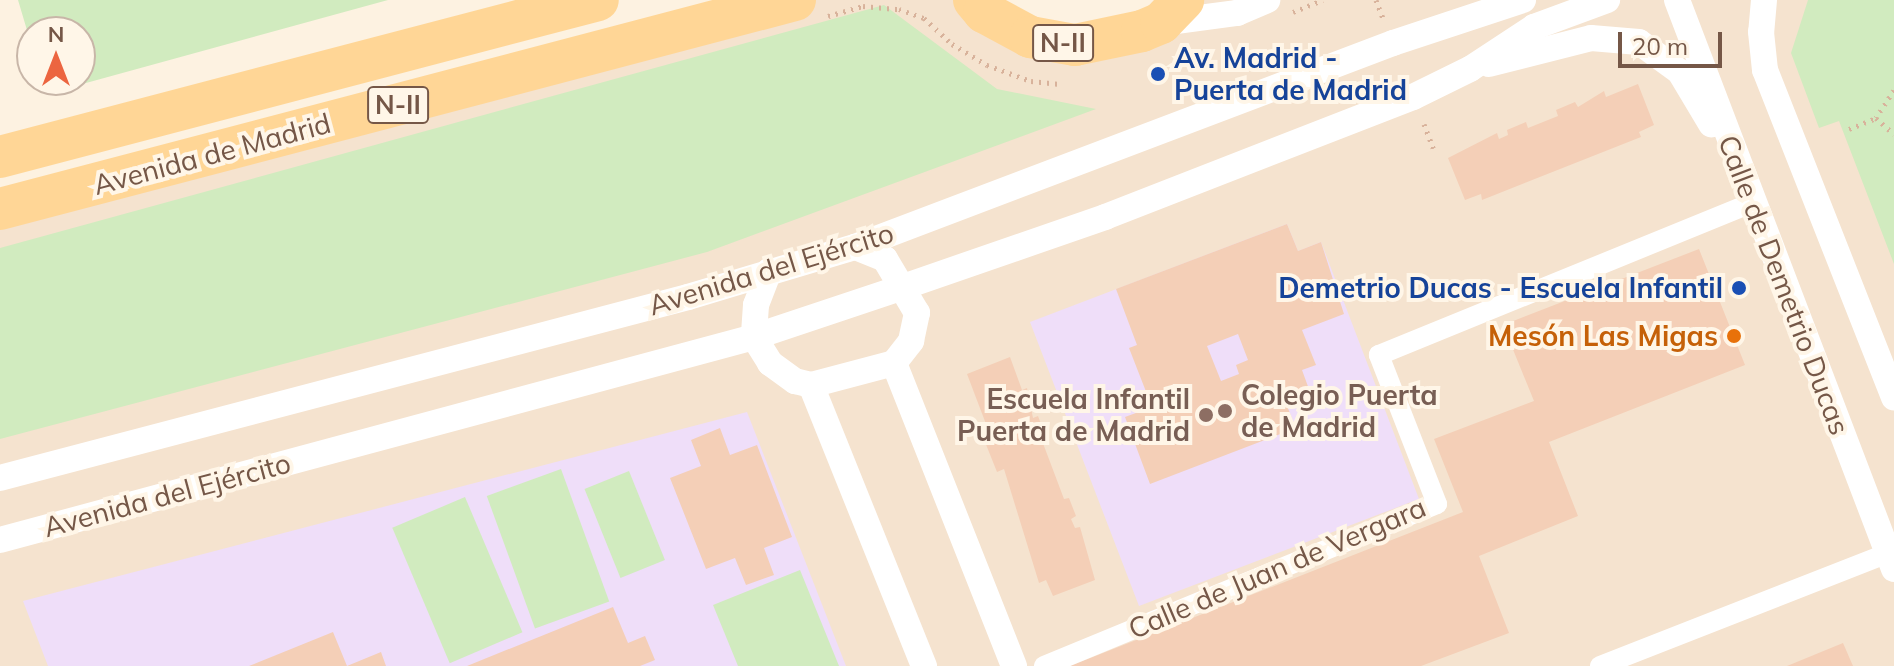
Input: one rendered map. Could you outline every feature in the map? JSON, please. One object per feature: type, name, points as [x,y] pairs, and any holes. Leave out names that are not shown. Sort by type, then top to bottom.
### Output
[{"type":"main road","name":"Avenida de Madrid","points":[[1,153],[598,0]]},
{"type":"main road","name":"N-II","points":[[974,0],[984,12],[1030,37],[1075,45],[1118,39],[1172,11]]},
{"type":"main road","name":"Avenida de Madrid","points":[[0,209],[806,9]]},
{"type":"street","name":"Avenida del Ejército","points":[[0,478],[688,297],[855,247],[1393,43],[1523,0]]},
{"type":"street","name":"Avenida del Ejército","points":[[0,540],[754,337],[906,286],[1105,217],[1413,97],[1470,69],[1534,27],[1607,0]]},
{"type":"street","name":"Calle de Demetrio Ducas","points":[[1677,0],[1739,172],[1891,561]]},
{"type":"street","points":[[1764,0],[1761,32],[1765,70],[1894,397]]},
{"type":"street","points":[[1172,11],[1237,13],[1274,8]]},
{"type":"street","name":"Avenida del Ejército","points":[[1470,69],[1591,38],[1639,42],[1680,72],[1739,172]]},
{"type":"street","name":"Calle de Juan de Vergara","points":[[1044,666],[1437,504],[1379,355],[1752,203]]},
{"type":"street","points":[[769,271],[756,305],[754,337],[770,363],[795,381],[811,385],[894,363],[911,341],[917,313],[906,286],[885,259],[855,247]]},
{"type":"street","points":[[894,363],[1014,666]]},
{"type":"street","points":[[811,385],[924,666]]},
{"type":"street","points":[[1600,666],[1891,561]]},
{"type":"path","points":[[1274,8],[1323,0]]},
{"type":"path","points":[[806,9],[863,6],[899,9],[924,18],[952,44],[987,65],[1031,81],[1074,86]]},
{"type":"path","points":[[1849,129],[1876,118],[1894,90]]},
{"type":"path","points":[[1876,118],[1894,134]]},
{"type":"shaded area","points":[[795,0],[974,0],[1030,37],[1183,0],[1894,0],[1894,666],[0,666],[0,211]]},
{"type":"shaded area","name":"Colegio Puerta de Madrid","points":[[1287,224],[1298,251],[1321,242],[1419,499],[1139,606],[1030,322]]},
{"type":"shaded area","points":[[747,412],[846,666],[48,666],[23,601]]},
{"type":"green space","points":[[18,0],[388,0],[96,80],[96,16],[23,16]]},
{"type":"green space","points":[[1808,0],[1894,0],[1894,264],[1839,121],[1819,128],[1791,53]]},
{"type":"green space","points":[[884,5],[997,89],[1096,109],[707,252],[0,439],[0,248]]},
{"type":"green space","points":[[561,469],[609,601],[535,629],[487,496]]},
{"type":"green space","points":[[629,471],[665,560],[620,578],[584,489]]},
{"type":"green space","points":[[465,497],[522,632],[450,663],[392,528]]},
{"type":"green space","points":[[800,570],[839,666],[738,666],[713,605]]},
{"type":"building","points":[[1638,84],[1654,125],[1639,132],[1641,137],[1482,200],[1481,194],[1465,200],[1448,158],[1497,133],[1499,139],[1508,135],[1507,130],[1526,122],[1528,128],[1558,116],[1556,110],[1575,102],[1578,107],[1604,91],[1606,97]]},
{"type":"building","points":[[1287,224],[1298,251],[1321,242],[1344,314],[1302,330],[1316,365],[1302,370],[1310,392],[1285,401],[1296,428],[1150,484],[1125,417],[1152,407],[1129,348],[1137,345],[1116,289]],"holes":[[[1238,334],[1248,360],[1236,365],[1239,374],[1221,381],[1207,346]]]},
{"type":"building","points":[[1699,249],[1745,365],[1549,442],[1578,516],[1479,556],[1509,633],[1421,666],[1070,666],[1463,512],[1434,439],[1534,401],[1503,325]]},
{"type":"building","points":[[1010,357],[1022,390],[1027,388],[1033,418],[1038,416],[1046,437],[1041,438],[1064,499],[1069,498],[1076,516],[1071,519],[1075,528],[1080,527],[1095,580],[1053,596],[1046,580],[1039,583],[1004,469],[997,472],[979,427],[986,424],[967,374]]},
{"type":"building","points":[[720,428],[730,455],[757,445],[792,537],[764,548],[774,575],[746,585],[735,558],[706,569],[670,478],[701,466],[691,440]]},
{"type":"building","points":[[613,607],[628,643],[645,636],[655,660],[640,666],[467,666]]},
{"type":"building","points":[[333,632],[347,666],[249,666]]},
{"type":"building","points":[[1843,643],[1853,666],[1787,666]]},
{"type":"building","points":[[381,652],[386,666],[347,666]]},
{"type":"place","name":"Av. Madrid - Puerta de Madrid","points":[[1158,74]]},
{"type":"place","name":"Demetrio Ducas - Escuela Infantil","points":[[1739,288]]},
{"type":"place","name":"Mesón Las Migas","points":[[1734,336]]},
{"type":"place","name":"Colegio Puerta de Madrid","points":[[1225,411]]},
{"type":"place","name":"Escuela Infantil Puerta de Madrid","points":[[1206,415]]}]
